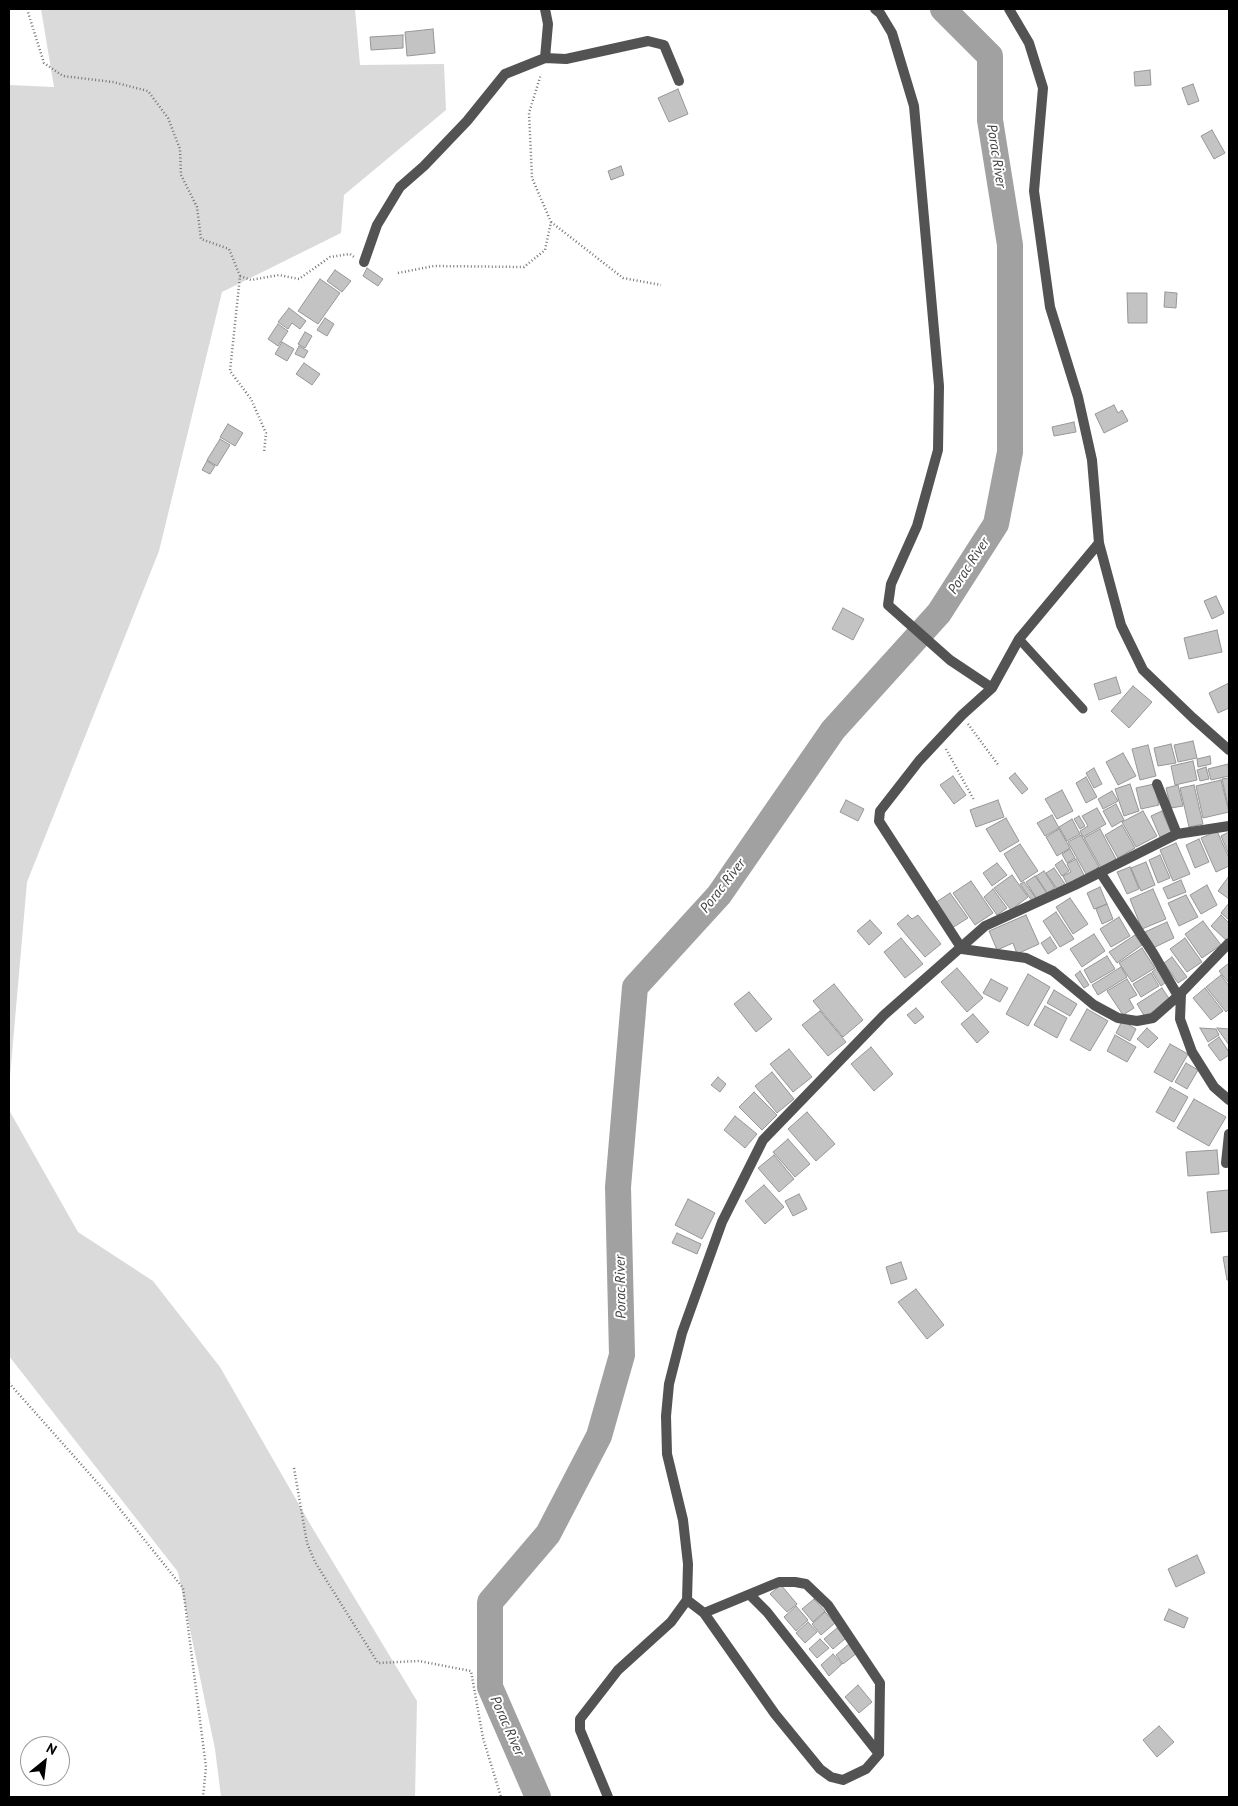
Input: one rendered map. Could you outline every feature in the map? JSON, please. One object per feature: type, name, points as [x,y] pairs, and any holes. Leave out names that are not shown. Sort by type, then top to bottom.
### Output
[{"type":"street","points":[[545,9],[548,24],[545,58]]},
{"type":"street","points":[[875,9],[880,13],[892,33],[914,106],[939,386],[938,450],[917,526],[891,584],[888,604],[950,660],[992,688]]},
{"type":"street","points":[[1009,9],[1029,43],[1043,88],[1034,191],[1050,307],[1078,397],[1092,460],[1099,543],[1121,625],[1143,670],[1192,718],[1229,750]]},
{"type":"street","points":[[364,262],[377,225],[400,187],[424,166],[467,121],[505,74],[545,58],[566,59],[648,41],[664,45],[679,80]]},
{"type":"street","points":[[1099,543],[1019,639],[992,688],[962,715],[919,760],[880,811],[879,821],[962,949],[1026,958],[1053,970],[1094,1005],[1118,1018],[1138,1021],[1153,1018],[1180,995],[1229,942]]},
{"type":"street","points":[[1157,784],[1176,834]]},
{"type":"street","points":[[608,1797],[580,1730],[580,1719],[618,1670],[671,1622],[687,1600],[688,1564],[684,1520],[666,1454],[666,1416],[669,1384],[682,1333],[722,1222],[762,1140],[884,1015],[962,949],[985,926],[1176,834],[1229,826]]},
{"type":"street","points":[[1100,872],[1180,995],[1180,1019],[1192,1052],[1214,1088],[1229,1100]]},
{"type":"street","points":[[1226,1163],[1229,1134]]},
{"type":"street","points":[[687,1600],[704,1612],[775,1714],[820,1769],[830,1777],[843,1780],[866,1769],[880,1754],[880,1683],[828,1605],[806,1584],[779,1582],[765,1587],[750,1596],[704,1612]]},
{"type":"street","points":[[750,1596],[766,1612],[880,1754]]},
{"type":"lane","points":[[1019,639],[1083,708]]},
{"type":"path","points":[[27,9],[44,63],[63,76],[113,82],[148,91],[168,118],[180,148],[181,175],[197,207],[201,239],[229,249],[240,276],[230,372],[251,399],[266,433],[264,453]]},
{"type":"path","points":[[545,58],[530,113],[532,178],[550,222],[623,278],[661,285]]},
{"type":"path","points":[[398,273],[434,266],[524,267],[545,250],[550,222]]},
{"type":"path","points":[[240,276],[251,280],[279,275],[299,279],[330,257],[350,254],[364,262]]},
{"type":"path","points":[[962,715],[999,766]]},
{"type":"path","points":[[940,739],[974,800]]},
{"type":"path","points":[[9,1383],[111,1498],[183,1588],[206,1767],[203,1797]]},
{"type":"path","points":[[294,1468],[307,1543],[314,1562],[378,1663],[419,1661],[471,1670],[483,1738],[501,1797]]},
{"type":"shaded area","points":[[41,9],[355,9],[360,65],[444,64],[446,110],[344,195],[341,233],[222,292],[159,551],[27,882],[9,1088],[9,85],[54,87]]},
{"type":"shaded area","points":[[9,1110],[78,1232],[153,1281],[220,1367],[313,1529],[417,1701],[415,1797],[221,1797],[215,1749],[178,1572],[9,1356]]},
{"type":"building","points":[[433,29],[435,53],[407,56],[405,32]]},
{"type":"building","points":[[403,35],[403,48],[371,50],[370,37]]},
{"type":"building","points":[[1150,70],[1151,85],[1135,86],[1134,72]]},
{"type":"building","points":[[1193,84],[1199,101],[1188,105],[1182,88]]},
{"type":"building","points":[[678,89],[688,114],[669,122],[658,98]]},
{"type":"building","points":[[1212,130],[1225,153],[1214,159],[1201,136]]},
{"type":"building","points":[[621,166],[624,175],[611,180],[608,171]]},
{"type":"building","points":[[367,268],[383,279],[378,286],[363,276]]},
{"type":"building","points":[[335,270],[351,281],[342,292],[327,281]]},
{"type":"building","points":[[320,279],[340,293],[318,324],[298,311]]},
{"type":"building","points":[[1165,292],[1177,293],[1176,308],[1164,307]]},
{"type":"building","points":[[1127,293],[1147,293],[1147,323],[1128,323]]},
{"type":"building","points":[[289,308],[306,321],[300,329],[292,323],[288,329],[278,322]]},
{"type":"building","points":[[325,318],[334,324],[327,336],[317,330]]},
{"type":"building","points":[[278,324],[288,331],[278,346],[268,339]]},
{"type":"building","points":[[305,332],[312,336],[305,348],[298,344]]},
{"type":"building","points":[[282,342],[294,349],[287,361],[275,354]]},
{"type":"building","points":[[299,346],[308,351],[304,358],[295,354]]},
{"type":"building","points":[[304,363],[320,374],[312,385],[296,374]]},
{"type":"building","points":[[1114,405],[1118,413],[1122,410],[1128,421],[1104,433],[1095,414]]},
{"type":"building","points":[[1074,422],[1076,432],[1054,436],[1052,427]]},
{"type":"building","points":[[228,424],[243,433],[235,446],[220,437]]},
{"type":"building","points":[[220,439],[230,445],[217,466],[207,460]]},
{"type":"building","points":[[207,461],[215,466],[210,474],[202,470]]},
{"type":"building","points":[[1216,596],[1224,613],[1212,619],[1204,601]]},
{"type":"building","points":[[843,608],[864,619],[853,640],[832,629]]},
{"type":"building","points":[[1217,630],[1222,652],[1189,659],[1184,638]]},
{"type":"building","points":[[1116,677],[1121,693],[1099,700],[1094,684]]},
{"type":"building","points":[[1229,683],[1229,708],[1218,713],[1209,693]]},
{"type":"building","points":[[1133,686],[1152,702],[1129,728],[1111,711]]},
{"type":"building","points":[[1193,741],[1197,758],[1178,762],[1174,745]]},
{"type":"building","points":[[1171,744],[1176,763],[1158,766],[1154,748]]},
{"type":"building","points":[[1148,745],[1156,776],[1140,780],[1132,749]]},
{"type":"building","points":[[1123,753],[1136,776],[1118,785],[1106,762]]},
{"type":"building","points":[[1210,756],[1211,764],[1198,767],[1197,759]]},
{"type":"building","points":[[1193,761],[1197,780],[1175,785],[1171,766]]},
{"type":"building","points":[[1228,764],[1229,776],[1211,780],[1208,769]]},
{"type":"building","points":[[1206,767],[1209,779],[1200,781],[1197,770]]},
{"type":"building","points":[[1094,768],[1102,784],[1094,788],[1086,773]]},
{"type":"building","points":[[1015,773],[1028,789],[1022,794],[1009,778]]},
{"type":"building","points":[[953,776],[966,795],[954,804],[940,785]]},
{"type":"building","points":[[1086,777],[1097,797],[1086,803],[1076,783]]},
{"type":"building","points":[[1229,778],[1229,810],[1222,779]]},
{"type":"building","points":[[1221,780],[1229,812],[1203,818],[1196,786]]},
{"type":"building","points":[[1130,784],[1139,811],[1124,816],[1115,789]]},
{"type":"building","points":[[1154,784],[1159,805],[1141,809],[1136,788]]},
{"type":"building","points":[[1178,785],[1183,806],[1171,808],[1166,788]]},
{"type":"building","points":[[1194,785],[1203,824],[1189,827],[1180,788]]},
{"type":"building","points":[[1062,790],[1073,811],[1057,819],[1045,799]]},
{"type":"building","points":[[1112,791],[1118,801],[1103,809],[1098,799]]},
{"type":"building","points":[[846,800],[864,809],[858,821],[840,812]]},
{"type":"building","points":[[998,800],[1004,817],[976,827],[970,810]]},
{"type":"building","points":[[1116,804],[1124,820],[1112,827],[1103,811]]},
{"type":"building","points":[[1097,808],[1106,824],[1083,837],[1080,831],[1088,826],[1082,816]]},
{"type":"building","points":[[1143,811],[1157,836],[1136,847],[1122,822]]},
{"type":"building","points":[[1162,811],[1171,832],[1160,837],[1151,816]]},
{"type":"building","points":[[1052,815],[1059,828],[1045,836],[1037,823]]},
{"type":"building","points":[[1079,816],[1085,826],[1080,829],[1074,819]]},
{"type":"building","points":[[1006,818],[1019,841],[1000,852],[986,829]]},
{"type":"building","points":[[1072,819],[1080,834],[1067,841],[1059,827]]},
{"type":"building","points":[[1122,825],[1135,848],[1118,858],[1105,835]]},
{"type":"building","points":[[1059,829],[1070,848],[1057,856],[1046,837]]},
{"type":"building","points":[[1100,829],[1116,859],[1101,868],[1084,838]]},
{"type":"building","points":[[1217,831],[1229,858],[1229,866],[1216,872],[1201,838]]},
{"type":"building","points":[[1229,832],[1229,855],[1221,836]]},
{"type":"building","points":[[1081,835],[1099,867],[1086,874],[1068,842]]},
{"type":"building","points":[[1199,839],[1209,862],[1195,868],[1186,845]]},
{"type":"building","points":[[1176,843],[1190,874],[1173,881],[1160,850]]},
{"type":"building","points":[[1020,844],[1038,871],[1021,882],[1004,854]]},
{"type":"building","points":[[1070,849],[1075,858],[1067,863],[1062,854]]},
{"type":"building","points":[[1160,855],[1170,878],[1158,883],[1149,860]]},
{"type":"building","points":[[1076,859],[1084,875],[1067,884],[1063,876],[1071,872],[1067,864]]},
{"type":"building","points":[[1062,860],[1069,871],[1062,876],[1055,865]]},
{"type":"building","points":[[1146,862],[1155,885],[1141,891],[1131,868]]},
{"type":"building","points":[[997,863],[1007,875],[992,886],[983,873]]},
{"type":"building","points":[[1130,867],[1139,889],[1127,894],[1117,872]]},
{"type":"building","points":[[1054,868],[1065,884],[1057,889],[1046,873]]},
{"type":"building","points":[[1044,871],[1055,888],[1047,893],[1036,876]]},
{"type":"building","points":[[1012,875],[1028,897],[1011,910],[994,888]]},
{"type":"building","points":[[1035,876],[1047,893],[1037,899],[1026,882]]},
{"type":"building","points":[[1229,876],[1229,899],[1218,891]]},
{"type":"building","points":[[1181,880],[1186,892],[1168,899],[1163,888]]},
{"type":"building","points":[[971,881],[993,913],[975,925],[953,893]]},
{"type":"building","points":[[1024,882],[1036,898],[1032,901],[1020,884]]},
{"type":"building","points":[[1207,885],[1217,905],[1201,914],[1190,895]]},
{"type":"building","points":[[1100,887],[1107,904],[1094,909],[1087,893]]},
{"type":"building","points":[[993,889],[1007,908],[997,915],[984,897]]},
{"type":"building","points":[[1153,889],[1166,919],[1142,929],[1130,899]]},
{"type":"building","points":[[950,893],[968,918],[952,928],[935,903]]},
{"type":"building","points":[[1186,895],[1198,917],[1179,926],[1168,903]]},
{"type":"building","points":[[1070,898],[1088,924],[1073,934],[1056,907]]},
{"type":"building","points":[[1229,903],[1229,920],[1221,913]]},
{"type":"building","points":[[1107,904],[1113,919],[1102,924],[1096,909]]},
{"type":"building","points":[[1056,912],[1074,939],[1060,947],[1043,921]]},
{"type":"building","points":[[908,915],[912,919],[918,915],[941,944],[925,957],[897,924]]},
{"type":"building","points":[[1026,915],[1039,944],[1017,954],[1013,943],[997,950],[989,931]]},
{"type":"building","points":[[1221,915],[1229,923],[1229,939],[1227,941],[1211,926]]},
{"type":"building","points":[[1119,917],[1130,936],[1111,947],[1100,929]]},
{"type":"building","points":[[870,920],[882,933],[869,945],[857,931]]},
{"type":"building","points":[[1203,921],[1221,945],[1202,958],[1185,934]]},
{"type":"building","points":[[1167,922],[1174,938],[1153,948],[1145,932]]},
{"type":"building","points":[[1094,934],[1105,951],[1082,967],[1070,949]]},
{"type":"building","points":[[1135,935],[1142,945],[1117,963],[1109,952]]},
{"type":"building","points":[[1050,937],[1057,948],[1048,954],[1041,943]]},
{"type":"building","points":[[901,938],[923,964],[905,978],[884,952]]},
{"type":"building","points":[[1185,938],[1202,962],[1187,972],[1170,949]]},
{"type":"building","points":[[1142,948],[1155,968],[1132,982],[1119,963]]},
{"type":"building","points":[[1107,956],[1115,969],[1091,983],[1084,970]]},
{"type":"building","points":[[1172,957],[1187,977],[1178,983],[1164,963]]},
{"type":"building","points":[[1229,963],[1229,983],[1219,971]]},
{"type":"building","points":[[1121,967],[1127,977],[1098,995],[1092,985]]},
{"type":"building","points":[[957,968],[983,998],[967,1012],[941,982]]},
{"type":"building","points":[[1157,968],[1166,982],[1161,986],[1152,972]]},
{"type":"building","points":[[1080,971],[1089,985],[1084,988],[1075,975]]},
{"type":"building","points":[[1151,973],[1159,986],[1141,997],[1133,984]]},
{"type":"building","points":[[1028,974],[1050,987],[1028,1026],[1006,1014]]},
{"type":"building","points":[[1221,975],[1229,986],[1229,1009],[1226,1012],[1206,987]]},
{"type":"building","points":[[991,979],[1008,988],[1000,1002],[983,993]]},
{"type":"building","points":[[1127,979],[1137,995],[1129,999],[1134,1008],[1123,1015],[1107,991]]},
{"type":"building","points":[[834,984],[863,1020],[843,1037],[813,1001]]},
{"type":"building","points":[[1162,988],[1170,1000],[1145,1017],[1137,1004]]},
{"type":"building","points":[[1205,988],[1223,1011],[1211,1020],[1193,998]]},
{"type":"building","points":[[1054,990],[1077,1004],[1070,1016],[1047,1003]]},
{"type":"building","points":[[749,992],[772,1019],[756,1032],[734,1004]]},
{"type":"building","points":[[1045,1006],[1067,1018],[1057,1038],[1034,1025]]},
{"type":"building","points":[[916,1008],[924,1017],[915,1024],[907,1015]]},
{"type":"building","points":[[1087,1009],[1108,1021],[1090,1051],[1070,1040]]},
{"type":"building","points":[[820,1011],[846,1042],[828,1056],[802,1025]]},
{"type":"building","points":[[973,1014],[989,1032],[977,1043],[961,1024]]},
{"type":"building","points":[[1122,1021],[1136,1029],[1130,1041],[1116,1033]]},
{"type":"building","points":[[1147,1028],[1158,1038],[1148,1048],[1137,1039]]},
{"type":"building","points":[[1200,1028],[1216,1029],[1219,1035],[1208,1042]]},
{"type":"building","points":[[1217,1028],[1229,1029],[1229,1045]]},
{"type":"building","points":[[1115,1035],[1136,1047],[1127,1062],[1107,1051]]},
{"type":"building","points":[[1219,1037],[1229,1052],[1229,1055],[1220,1061],[1208,1045]]},
{"type":"building","points":[[1170,1044],[1188,1054],[1172,1082],[1154,1072]]},
{"type":"building","points":[[871,1047],[893,1074],[874,1091],[851,1064]]},
{"type":"building","points":[[789,1049],[812,1077],[793,1092],[770,1064]]},
{"type":"building","points":[[1186,1063],[1198,1070],[1187,1089],[1175,1082]]},
{"type":"building","points":[[772,1072],[794,1099],[777,1113],[755,1086]]},
{"type":"building","points":[[718,1077],[726,1084],[720,1092],[711,1085]]},
{"type":"building","points":[[1170,1087],[1188,1097],[1174,1122],[1156,1112]]},
{"type":"building","points":[[754,1092],[777,1115],[762,1130],[739,1107]]},
{"type":"building","points":[[1194,1099],[1226,1117],[1209,1146],[1177,1128]]},
{"type":"building","points":[[807,1112],[835,1144],[816,1161],[788,1129]]},
{"type":"building","points":[[735,1116],[757,1134],[745,1148],[724,1130]]},
{"type":"building","points":[[788,1139],[810,1164],[795,1177],[773,1152]]},
{"type":"building","points":[[1217,1150],[1219,1174],[1188,1176],[1186,1152]]},
{"type":"building","points":[[774,1155],[794,1179],[779,1192],[758,1168]]},
{"type":"building","points":[[764,1185],[784,1207],[765,1224],[745,1201]]},
{"type":"building","points":[[1229,1190],[1229,1231],[1211,1233],[1207,1192]]},
{"type":"building","points":[[799,1194],[807,1209],[793,1216],[785,1201]]},
{"type":"building","points":[[688,1199],[715,1213],[702,1239],[675,1225]]},
{"type":"building","points":[[677,1233],[701,1244],[697,1254],[672,1243]]},
{"type":"building","points":[[1229,1256],[1229,1280],[1227,1280],[1223,1257]]},
{"type":"building","points":[[901,1262],[907,1279],[891,1284],[886,1267]]},
{"type":"building","points":[[916,1289],[944,1325],[927,1339],[898,1302]]},
{"type":"building","points":[[1197,1555],[1205,1573],[1176,1587],[1168,1569]]},
{"type":"building","points":[[781,1585],[797,1604],[787,1612],[770,1594]]},
{"type":"building","points":[[814,1599],[825,1611],[813,1622],[802,1609]]},
{"type":"building","points":[[796,1606],[808,1620],[796,1631],[784,1617]]},
{"type":"building","points":[[1169,1609],[1188,1618],[1184,1628],[1164,1620]]},
{"type":"building","points":[[825,1612],[835,1623],[821,1635],[812,1624]]},
{"type":"building","points":[[808,1622],[817,1632],[805,1643],[796,1633]]},
{"type":"building","points":[[837,1628],[846,1638],[833,1649],[824,1639]]},
{"type":"building","points":[[820,1639],[829,1648],[817,1658],[809,1649]]},
{"type":"building","points":[[850,1643],[858,1652],[843,1664],[836,1655]]},
{"type":"building","points":[[833,1654],[842,1664],[829,1676],[821,1665]]},
{"type":"building","points":[[858,1685],[872,1702],[859,1713],[845,1697]]},
{"type":"building","points":[[1159,1726],[1174,1742],[1157,1757],[1143,1740]]},
{"type":"waterway","name":"Porac River","points":[[538,1797],[490,1687],[490,1602],[548,1534],[599,1436],[622,1355],[618,1187],[635,987],[719,895],[833,730],[939,613],[996,524],[1010,452],[1010,245],[990,120],[990,56],[943,9]]}]
